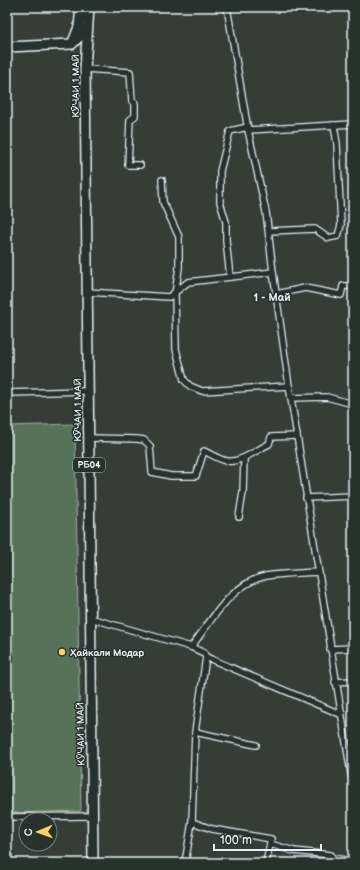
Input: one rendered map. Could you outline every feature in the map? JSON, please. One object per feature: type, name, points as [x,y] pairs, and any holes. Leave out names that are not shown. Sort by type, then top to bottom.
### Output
[{"type":"main road","name":"КӮЧАИ 1 МАЙ","points":[[72,44],[79,27],[81,7]]},
{"type":"main road","name":"КӮЧАИ 1 МАЙ","points":[[89,7],[85,67],[93,863]]},
{"type":"main road","name":"КӮЧАИ 1 МАЙ","points":[[72,44],[88,29]]},
{"type":"main road","points":[[7,47],[72,44]]},
{"type":"main road","name":"РБ04","points":[[72,44],[81,51],[85,67]]},
{"type":"street","points":[[227,7],[248,129],[269,231],[273,272],[289,386],[340,714],[353,786]]},
{"type":"street","points":[[85,67],[130,72],[132,102],[135,103],[136,116],[130,120],[128,165],[140,165]]},
{"type":"street","points":[[230,277],[226,240],[226,222],[220,202],[220,172],[230,131],[353,124]]},
{"type":"street","points":[[269,231],[315,229],[328,238],[338,236],[341,225],[337,144],[334,125]]},
{"type":"street","points":[[162,180],[163,202],[179,237],[179,268],[175,294],[176,349],[184,380],[190,386],[202,391],[289,386]]},
{"type":"street","points":[[87,292],[169,297],[175,294],[188,282],[273,272]]},
{"type":"street","points":[[276,294],[305,288],[341,295],[343,286],[349,286],[353,282]]},
{"type":"street","points":[[7,393],[88,391]]},
{"type":"street","points":[[291,398],[327,397],[353,404]]},
{"type":"street","points":[[88,438],[144,440],[150,446],[152,472],[171,476],[196,476],[204,451],[228,462],[244,459],[250,453],[269,444],[271,437],[297,436]]},
{"type":"street","points":[[239,517],[243,492],[244,459]]},
{"type":"street","points":[[306,498],[353,496]]},
{"type":"street","points":[[191,647],[236,590],[247,582],[265,576],[318,572]]},
{"type":"street","points":[[90,618],[191,647],[204,653],[206,657],[340,714]]},
{"type":"street","points":[[330,649],[353,648]]},
{"type":"street","points":[[185,863],[192,822],[194,732],[206,657]]},
{"type":"street","points":[[335,682],[353,681]]},
{"type":"street","points":[[194,732],[256,745]]},
{"type":"street","points":[[7,817],[92,816]]},
{"type":"street","points":[[192,822],[212,829],[271,839],[266,863]]},
{"type":"street","points":[[270,844],[294,851],[331,855],[331,858],[353,861]]},
{"type":"green space","points":[[75,424],[81,811],[7,813],[7,426]]},
{"type":"place","name":"Ҳайкали Модар","points":[[62,652]]},
{"type":"district","name":"1 - Май","points":[[272,297]]}]
